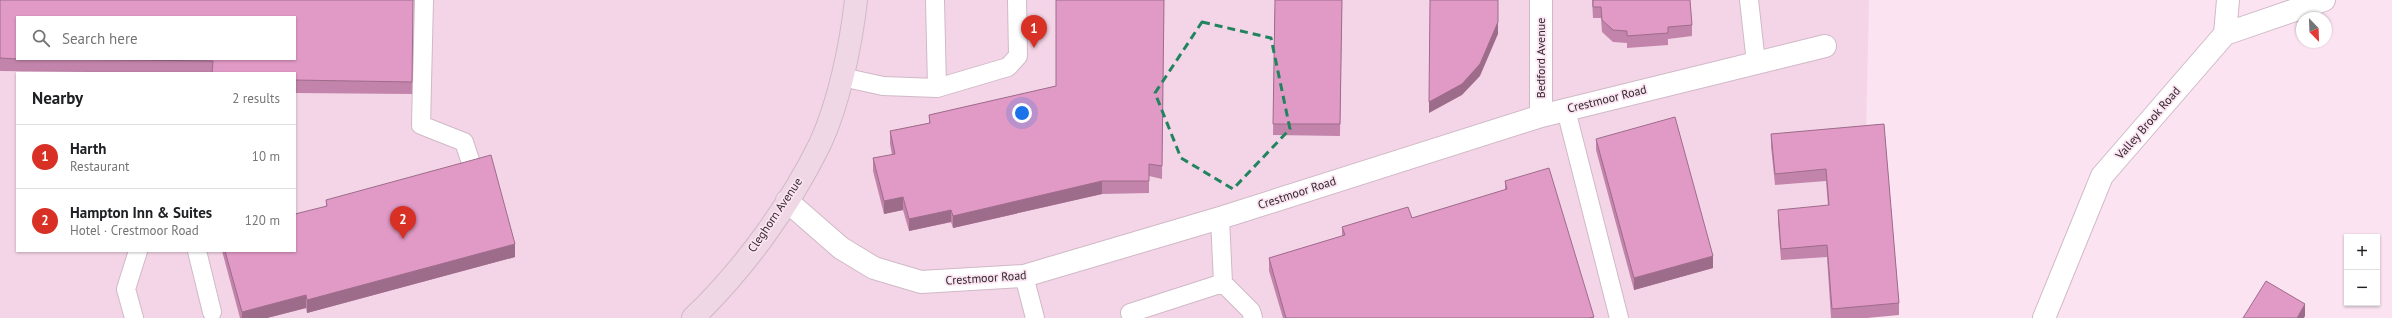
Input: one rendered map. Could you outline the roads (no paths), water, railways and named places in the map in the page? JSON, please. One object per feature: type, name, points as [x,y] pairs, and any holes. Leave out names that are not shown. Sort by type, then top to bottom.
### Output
[{"type":"street","name":"Cleghorn Avenue","points":[[693,318],[725,288],[787,201],[820,143],[842,77],[853,27],[856,0]]},
{"type":"street","name":"Bedford Avenue","points":[[1540,116],[1541,0]]},
{"type":"street","points":[[2228,0],[2225,34],[2324,0]]},
{"type":"street","name":"Valley Brook Road","points":[[2044,318],[2102,176],[2225,34]]},
{"type":"street","name":"Crestmoor Road","points":[[787,201],[841,248],[874,268],[921,282],[1024,276],[1220,218],[1540,116],[1825,46]]},
{"type":"lane","points":[[424,0],[421,125],[464,142],[474,172]]},
{"type":"lane","points":[[935,0],[937,88]]},
{"type":"lane","points":[[842,77],[883,86],[937,88],[1008,67],[1018,56],[1017,0]]},
{"type":"lane","points":[[1749,0],[1756,63]]},
{"type":"lane","points":[[1566,110],[1619,318]]},
{"type":"lane","points":[[1220,218],[1223,283],[1251,311],[1253,318]]},
{"type":"lane","points":[[134,318],[126,289],[138,252]]},
{"type":"lane","points":[[198,252],[212,312]]},
{"type":"lane","points":[[1024,276],[1035,318]]},
{"type":"lane","points":[[1130,313],[1223,283]]},
{"type":"place","name":"Harth","points":[[1034,48]]},
{"type":"place","name":"Hampton Inn & Suites","points":[[403,239]]}]
